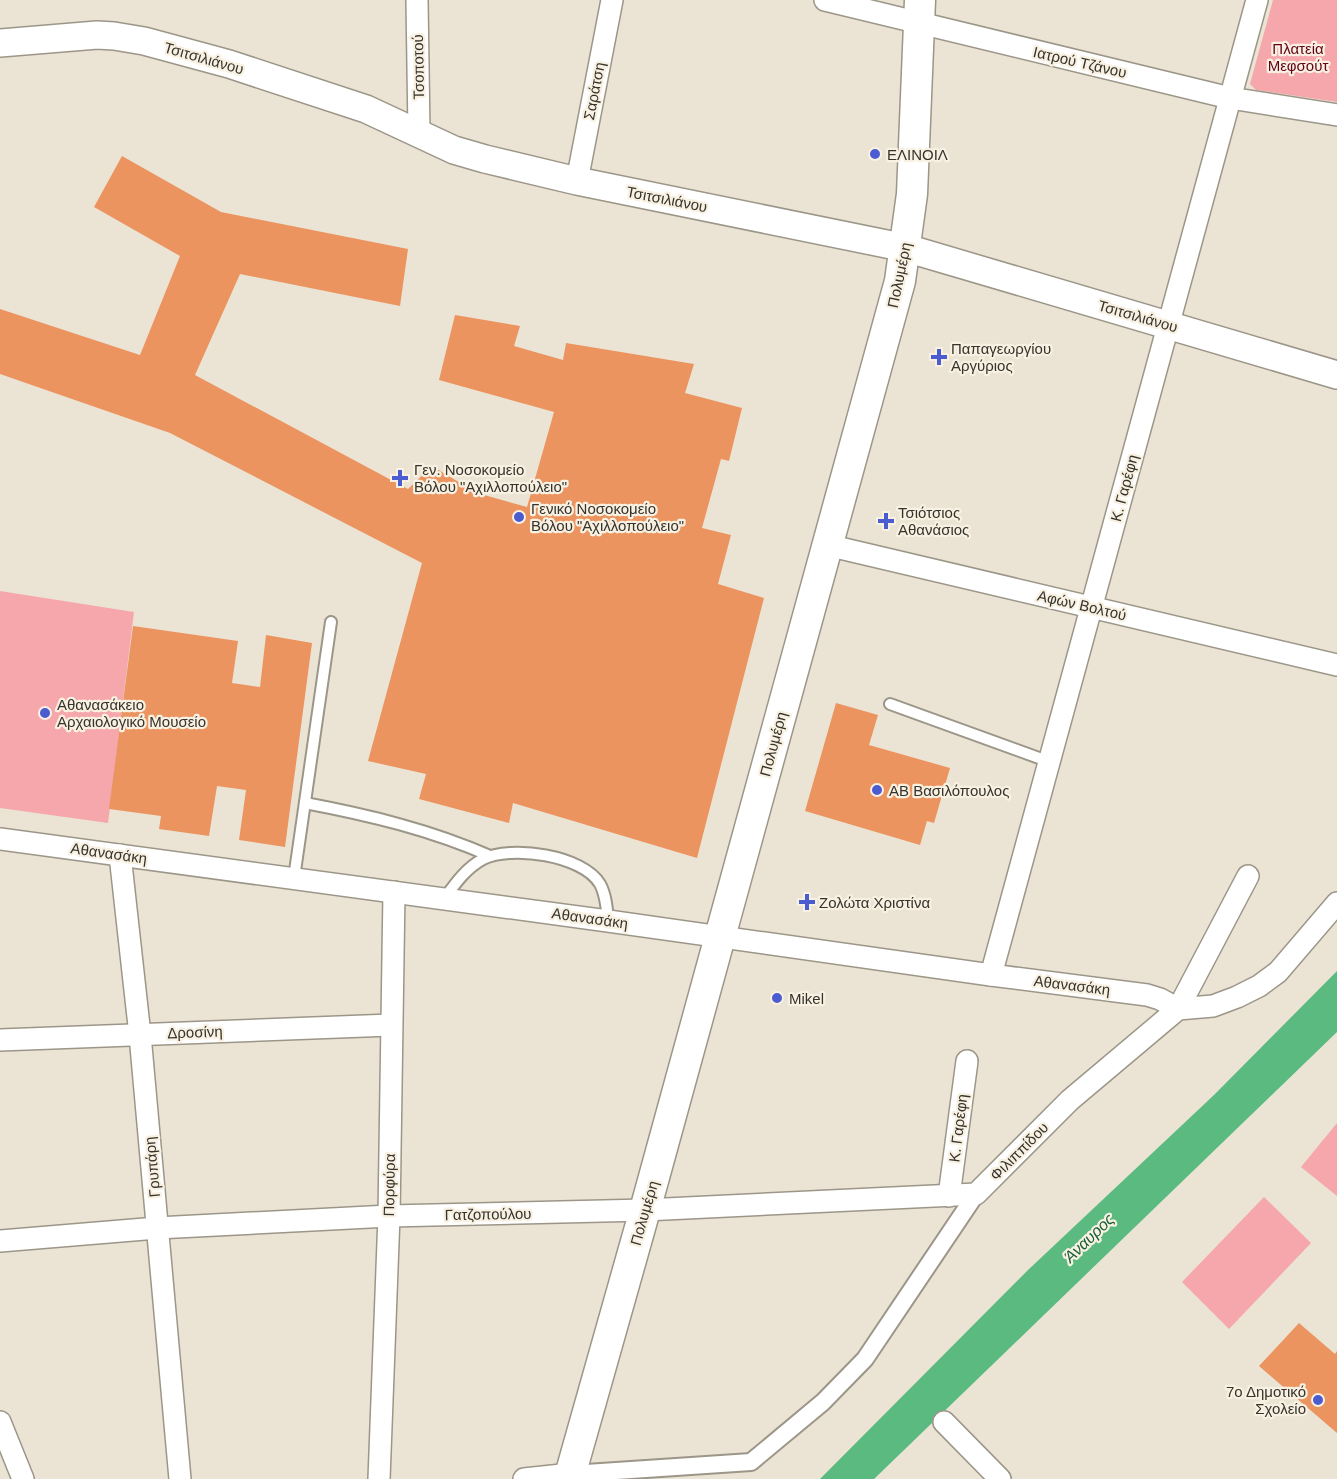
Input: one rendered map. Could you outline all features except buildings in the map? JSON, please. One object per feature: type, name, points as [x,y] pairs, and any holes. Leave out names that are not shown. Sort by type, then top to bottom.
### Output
[{"type":"main road","name":"Πολυμέρη","points":[[570,1477],[900,281],[912,194],[919,12]]},
{"type":"street","name":"Τσοποτού","points":[[417,0],[419,133]]},
{"type":"street","name":"Σαράτση","points":[[577,181],[612,0]]},
{"type":"street","name":"Ιατρού Τζάνου","points":[[825,0],[919,12],[1230,98],[1337,115]]},
{"type":"street","name":"Κ. Γαρέφη","points":[[991,975],[1257,0]]},
{"type":"street","name":"Τσιτσιλιάνου","points":[[0,43],[84,36],[130,38],[205,57],[307,89],[366,110],[471,155],[577,181],[906,248],[1337,375]]},
{"type":"street","name":"Αφών Βολτού","points":[[827,545],[1337,665]]},
{"type":"street","name":"Αθανασάκη","points":[[0,838],[1147,995],[1178,1009]]},
{"type":"street","name":"Γρυπάρη","points":[[120,855],[140,1035],[180,1479]]},
{"type":"street","points":[[1178,1009],[1248,876]]},
{"type":"street","name":"Πορφύρα","points":[[379,1479],[389,1216],[394,892]]},
{"type":"street","points":[[1178,1009],[1213,1006],[1259,986],[1278,972],[1337,903]]},
{"type":"street","name":"Φιλιππίδου","points":[[570,1477],[751,1461],[823,1402],[865,1359],[976,1194],[1070,1100],[1178,1009]]},
{"type":"street","name":"Δροσίνη","points":[[0,1040],[391,1025]]},
{"type":"street","name":"Κ. Γαρέφη","points":[[949,1196],[967,1061]]},
{"type":"street","name":"Γατζοπούλου","points":[[0,1241],[157,1228],[389,1216],[645,1210],[976,1194]]},
{"type":"street","points":[[0,1422],[23,1479]]},
{"type":"street","points":[[944,1422],[1000,1479]]},
{"type":"street","points":[[524,1479],[570,1477]]},
{"type":"lane","points":[[294,879],[331,622]]},
{"type":"lane","points":[[890,704],[1050,762]]},
{"type":"lane","points":[[305,803],[395,823],[436,835],[490,856]]},
{"type":"lane","points":[[444,899],[466,872],[490,856],[509,852],[524,853],[557,859],[579,867],[599,883],[603,892],[608,921]]},
{"type":"green space","name":"Πλατεία Μεφσούτ","points":[[1273,0],[1337,0],[1337,102],[1256,90],[1250,84]]},
{"type":"green space","points":[[0,591],[134,612],[108,823],[0,808]]},
{"type":"green space","points":[[1337,1123],[1337,1196],[1301,1167]]},
{"type":"green space","points":[[1264,1197],[1311,1243],[1229,1329],[1182,1282]]},
{"type":"water","name":"Άναυρος","points":[[1337,971],[1337,1032],[874,1479],[820,1479],[1028,1270],[1214,1095]]},
{"type":"place","name":"ΕΛΙΝΟΙΛ","points":[[875,154]]},
{"type":"place","name":"Παπαγεωργίου Αργύριος","points":[[939,357]]},
{"type":"place","name":"Γεν. Νοσοκομείο Βόλου \"Αχιλλοπούλειο\"","points":[[400,478]]},
{"type":"place","name":"Γενικό Νοσοκομείο Βόλου \"Αχιλλοπούλειο\"","points":[[519,517]]},
{"type":"place","name":"Τσιότσιος Αθανάσιος","points":[[886,521]]},
{"type":"place","name":"Αθανασάκειο Αρχαιολογικό Μουσείο","points":[[45,713]]},
{"type":"place","name":"ΑΒ Βασιλόπουλος","points":[[877,790]]},
{"type":"place","name":"Ζολώτα Χριστίνα","points":[[807,902]]},
{"type":"place","name":"Mikel","points":[[777,998]]},
{"type":"place","name":"7ο Δημοτικό Σχολείο","points":[[1318,1400]]}]
